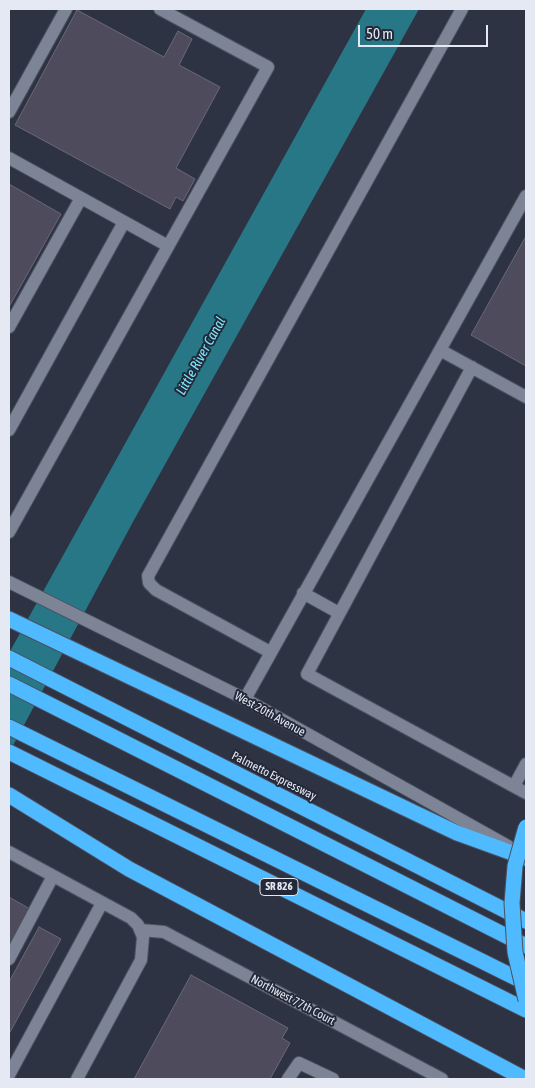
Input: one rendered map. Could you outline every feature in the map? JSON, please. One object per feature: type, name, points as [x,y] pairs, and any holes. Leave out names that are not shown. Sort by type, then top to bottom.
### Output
[{"type":"highway","points":[[9,619],[87,658],[457,833],[526,857]]},
{"type":"highway","name":"Palmetto Expressway","points":[[9,658],[526,920]]},
{"type":"highway","points":[[9,684],[526,946]]},
{"type":"highway","points":[[9,727],[526,983]]},
{"type":"highway","name":"SR 826","points":[[9,752],[526,1010]]},
{"type":"highway","points":[[12,797],[129,869],[525,1079]]},
{"type":"highway","points":[[526,828],[516,866],[512,903],[515,952],[526,1000]]},
{"type":"street","points":[[9,112],[66,9]]},
{"type":"street","points":[[10,528],[268,66],[160,9]]},
{"type":"street","points":[[270,652],[156,590],[150,583],[148,576],[462,9]]},
{"type":"street","points":[[9,158],[168,246]]},
{"type":"street","points":[[245,699],[526,196]]},
{"type":"street","points":[[9,327],[81,198]]},
{"type":"street","points":[[9,430],[124,222]]},
{"type":"street","points":[[440,350],[526,397]]},
{"type":"street","points":[[472,367],[307,674],[526,793]]},
{"type":"street","name":"West 20th Avenue","points":[[10,583],[245,699],[526,857]]},
{"type":"street","points":[[303,593],[339,614]]},
{"type":"street","points":[[514,786],[526,764]]},
{"type":"street","points":[[9,852],[131,918],[141,930],[144,944],[141,960],[77,1079]]},
{"type":"street","points":[[9,959],[53,876]]},
{"type":"street","points":[[9,1075],[102,903]]},
{"type":"street","name":"Northwest 77th Court","points":[[141,930],[164,932],[435,1078]]},
{"type":"street","points":[[288,1079],[299,1063],[333,1079]]},
{"type":"water","name":"Little River Canal","points":[[366,9],[419,9],[134,520],[9,753],[9,653]]},
{"type":"building","points":[[77,10],[164,57],[178,31],[192,39],[179,65],[220,87],[176,168],[195,179],[183,201],[176,197],[170,209],[15,125]]},
{"type":"building","points":[[9,184],[61,214],[9,307]]},
{"type":"building","points":[[526,236],[526,366],[471,335]]},
{"type":"building","points":[[9,897],[30,909],[9,948]]},
{"type":"building","points":[[39,927],[61,939],[9,1034],[9,982]]},
{"type":"building","points":[[191,975],[288,1028],[282,1038],[290,1043],[270,1079],[134,1079]]}]
